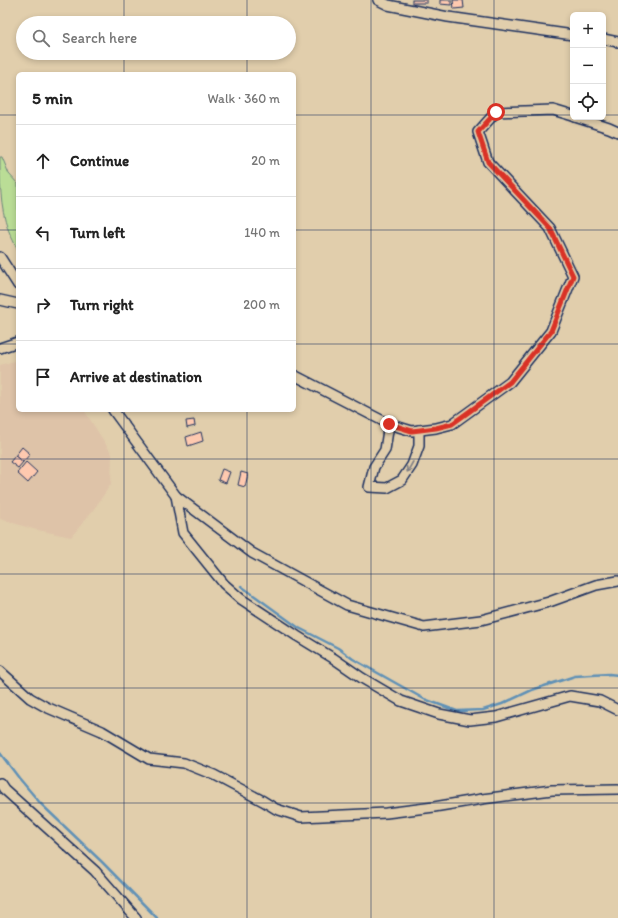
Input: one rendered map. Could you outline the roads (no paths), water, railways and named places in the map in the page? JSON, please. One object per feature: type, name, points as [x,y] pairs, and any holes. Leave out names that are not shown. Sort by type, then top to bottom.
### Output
[{"type":"street","points":[[378,0],[388,5],[448,17],[570,35]]},
{"type":"street","points":[[606,40],[618,42]]},
{"type":"street","points":[[296,375],[389,424],[412,431],[452,424],[510,382],[551,331],[573,276],[550,228],[488,162],[478,132],[496,112],[553,110],[570,116]]},
{"type":"street","points":[[584,120],[618,132]]},
{"type":"street","points":[[0,257],[16,282]]},
{"type":"street","points":[[0,300],[16,304]]},
{"type":"street","points":[[0,348],[16,343]]},
{"type":"street","points":[[114,412],[176,496],[252,553],[347,605],[424,627],[480,620],[549,602],[596,585],[618,581]]},
{"type":"street","points":[[389,424],[385,450],[374,467],[369,487],[388,488],[402,480],[412,465],[419,446],[419,430]]},
{"type":"street","points":[[176,496],[183,533],[224,584],[241,599],[362,678],[401,701],[439,714],[470,720],[496,717],[570,696],[600,701],[618,710]]},
{"type":"street","points":[[0,671],[30,698],[102,732],[149,759],[184,763],[214,775],[276,809],[301,817],[386,813],[552,790],[618,789]]},
{"type":"street","points":[[0,783],[4,789],[95,871],[136,918]]},
{"type":"waterway","points":[[241,586],[299,628],[338,648],[353,659],[424,699],[457,711],[483,710],[502,704],[532,690],[575,676],[609,674],[618,675]]},
{"type":"waterway","points":[[0,753],[41,804],[102,862],[157,918]]}]
